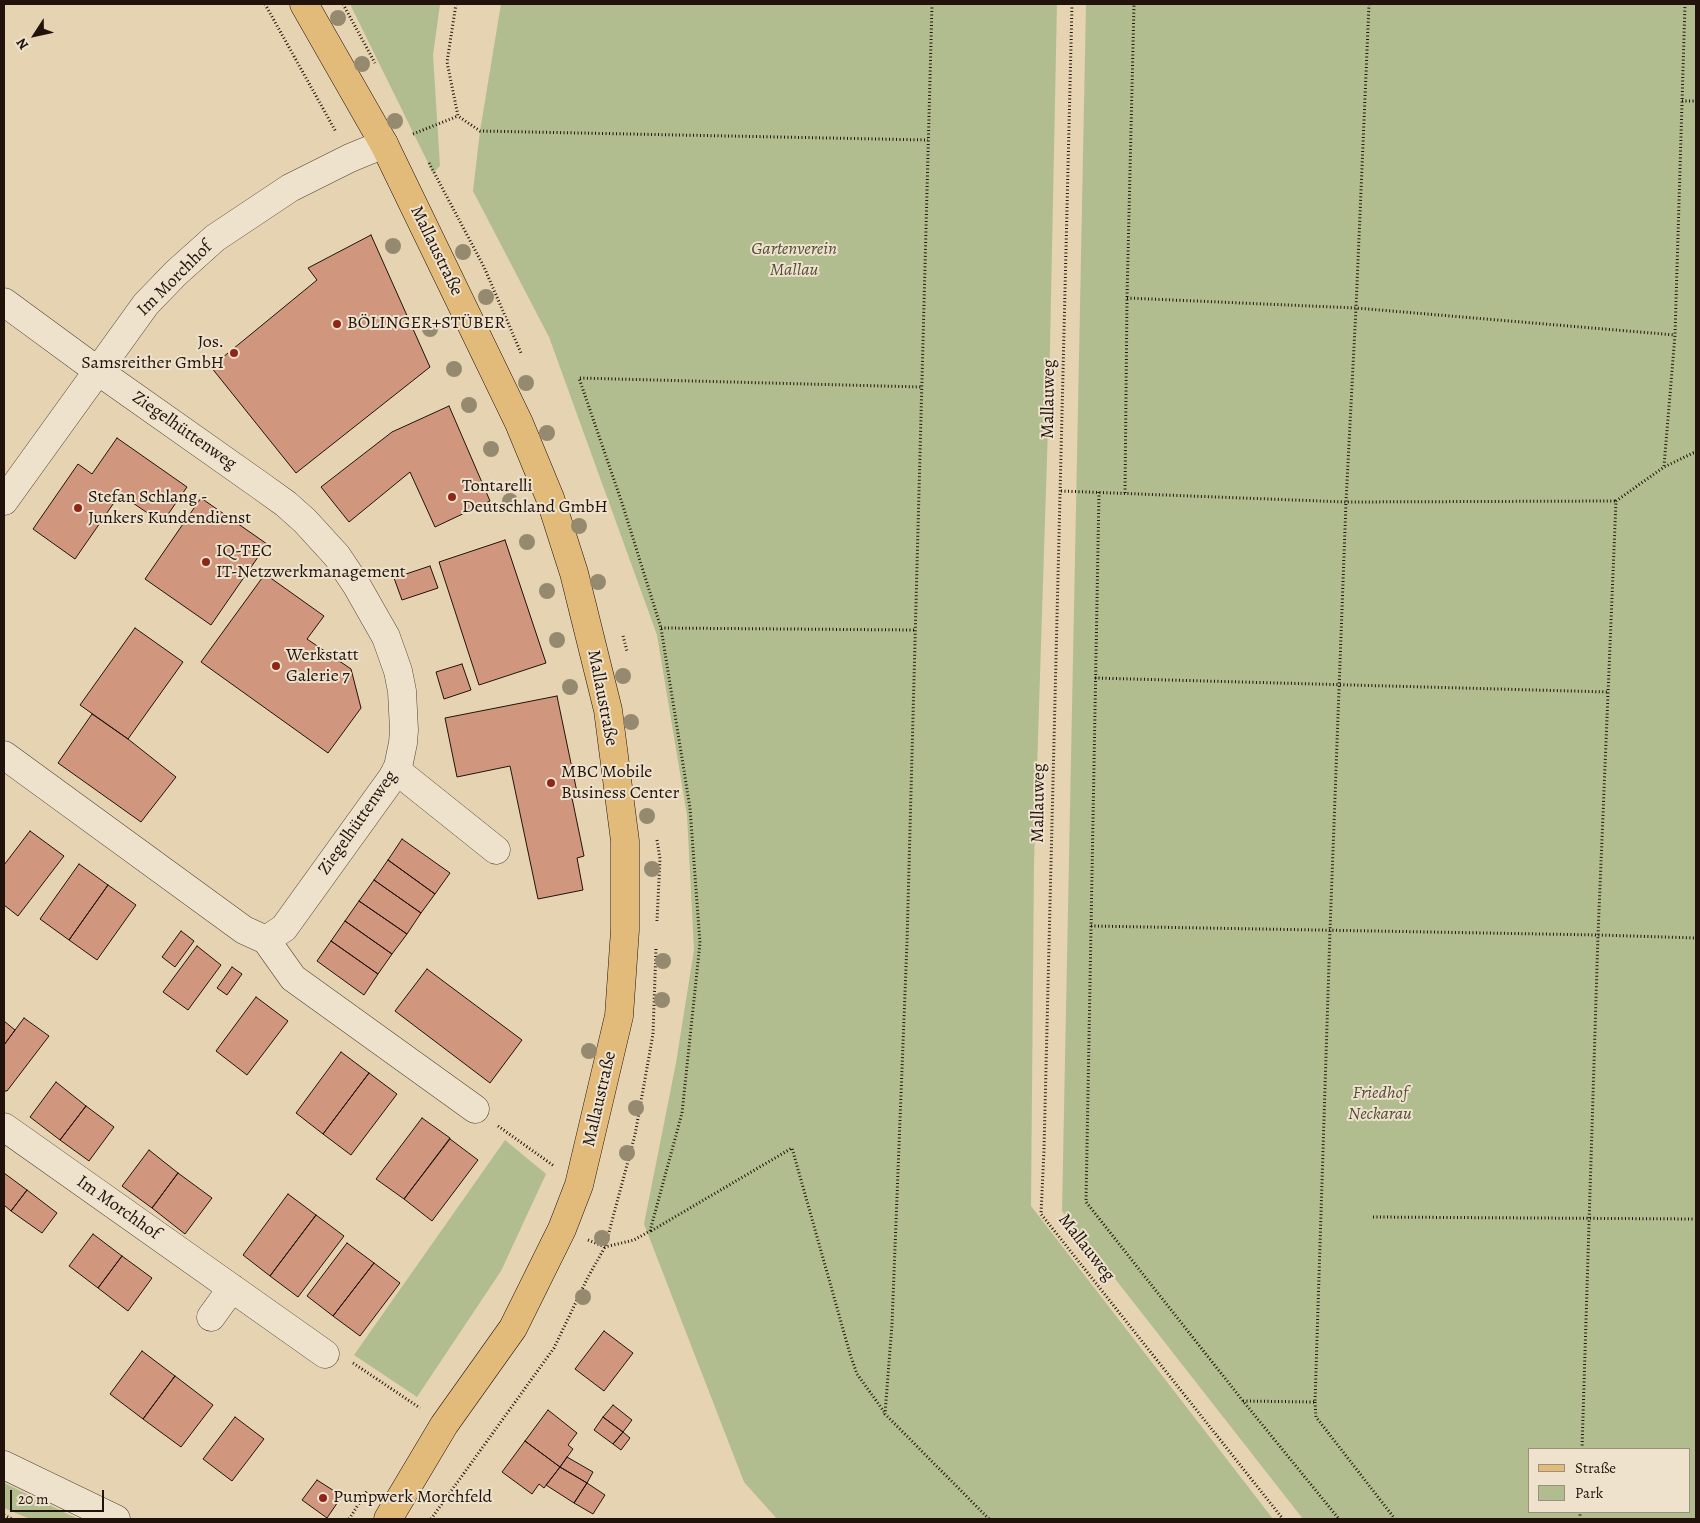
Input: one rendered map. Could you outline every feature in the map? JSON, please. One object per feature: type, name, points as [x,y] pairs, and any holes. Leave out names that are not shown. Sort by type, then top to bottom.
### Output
[{"type":"main road","name":"Mallaustraße","points":[[304,4],[384,144],[519,423],[550,498],[574,573],[608,710],[625,841],[625,930],[619,1016],[579,1186],[562,1229],[512,1328],[444,1425],[388,1519]]},
{"type":"street","name":"Im Morchhof","points":[[4,501],[146,304],[176,272],[215,238],[290,188],[350,158],[384,144]]},
{"type":"street","name":"Ziegelhüttenweg","points":[[4,302],[286,504],[305,521],[337,556],[357,586],[377,619],[392,654],[402,691],[404,730],[396,770],[284,928],[266,940]]},
{"type":"street","points":[[4,755],[244,930],[266,940],[293,978],[475,1109]]},
{"type":"street","points":[[396,770],[496,850]]},
{"type":"street","name":"Im Morchhof","points":[[4,1128],[325,1354]]},
{"type":"street","points":[[211,1317],[232,1288]]},
{"type":"street","points":[[4,1466],[116,1519]]},
{"type":"path","points":[[265,4],[350,158]]},
{"type":"path","points":[[343,4],[376,64]]},
{"type":"path","points":[[456,4],[447,62],[458,116],[480,131],[928,140]]},
{"type":"path","points":[[885,1414],[897,1218],[907,942],[920,387],[932,4]]},
{"type":"path","name":"Mallauweg","points":[[1072,4],[1041,1214],[1284,1519]]},
{"type":"path","points":[[1125,494],[1127,298],[1134,4]]},
{"type":"path","points":[[1369,4],[1339,685],[1316,1418],[1395,1519]]},
{"type":"path","points":[[1664,467],[1675,334],[1685,4]]},
{"type":"path","points":[[1682,102],[1696,101]]},
{"type":"path","points":[[418,142],[414,134],[458,116]]},
{"type":"path","points":[[427,158],[484,267],[523,357]]},
{"type":"path","points":[[1127,298],[1356,308],[1675,334]]},
{"type":"path","points":[[650,1231],[682,1112],[700,943],[690,808],[661,628],[580,378],[920,387]]},
{"type":"path","points":[[1060,491],[1346,502],[1616,501],[1664,467],[1696,453]]},
{"type":"path","points":[[1099,492],[1086,1202],[1339,1519]]},
{"type":"path","points":[[1582,1448],[1598,935],[1616,501]]},
{"type":"path","points":[[661,628],[914,630]]},
{"type":"path","points":[[622,634],[627,653]]},
{"type":"path","points":[[1095,678],[1608,692]]},
{"type":"path","points":[[657,839],[660,859],[657,927]]},
{"type":"path","points":[[1091,926],[1696,938]]},
{"type":"path","points":[[430,1519],[554,1348],[588,1277],[605,1247],[635,1135],[653,1034],[656,946]]},
{"type":"path","points":[[475,1109],[560,1172]]},
{"type":"path","points":[[562,1229],[605,1247],[634,1240],[792,1148],[857,1374],[885,1414],[989,1519]]},
{"type":"path","points":[[1373,1217],[1696,1220]]},
{"type":"path","points":[[325,1354],[337,1353],[420,1408]]},
{"type":"path","points":[[1243,1401],[1316,1402]]},
{"type":"path","points":[[4,1516],[12,1519]]},
{"type":"green space","points":[[350,4],[440,4],[433,55],[440,166],[433,173]]},
{"type":"green space","name":"Gartenverein Mallau","points":[[501,4],[1057,4],[1049,396],[1034,862],[1031,1206],[1273,1519],[777,1519],[744,1482],[644,1224],[676,1063],[694,950],[687,815],[657,635],[549,337],[473,191],[480,131]]},
{"type":"green space","name":"Friedhof Neckarau","points":[[1086,4],[1696,4],[1696,1519],[1303,1519],[1062,1211]]},
{"type":"green space","points":[[505,1140],[546,1174],[501,1271],[417,1397],[354,1355]]},
{"type":"green space","points":[[4,1483],[78,1519],[30,1519],[4,1508]]},
{"type":"building","name":"BÖLINGER+STÜBER","points":[[371,235],[430,367],[296,473],[211,367],[317,280],[308,268]]},
{"type":"building","points":[[449,406],[490,501],[435,527],[410,472],[349,522],[321,487],[392,432]]},
{"type":"building","name":"Stefan Schlang - Junkers Kundendienst","points":[[117,438],[187,487],[162,523],[120,494],[75,559],[33,529],[78,464],[92,474]]},
{"type":"building","name":"IQ-TEC IT-Netzwerkmanagement","points":[[201,498],[267,544],[211,625],[145,579]]},
{"type":"building","points":[[505,540],[546,663],[479,685],[439,562]]},
{"type":"building","points":[[430,566],[438,588],[402,600],[394,578]]},
{"type":"building","name":"Werkstatt Galerie 7","points":[[265,574],[324,616],[307,639],[351,669],[361,708],[328,753],[201,662]]},
{"type":"building","points":[[135,628],[183,662],[128,739],[80,705]]},
{"type":"building","points":[[462,664],[471,690],[444,699],[436,672]]},
{"type":"building","points":[[557,696],[578,797],[572,798],[584,856],[577,858],[583,890],[538,899],[510,766],[457,777],[445,718]]},
{"type":"building","points":[[92,714],[128,739],[176,777],[141,822],[58,763]]},
{"type":"building","points":[[30,831],[64,856],[18,916],[4,905],[4,865]]},
{"type":"building","points":[[402,839],[450,873],[435,894],[388,860]]},
{"type":"building","points":[[388,860],[435,894],[421,913],[374,880]]},
{"type":"building","points":[[79,864],[108,885],[69,940],[40,919]]},
{"type":"building","points":[[374,880],[421,913],[407,934],[359,901]]},
{"type":"building","points":[[108,885],[136,905],[97,960],[69,940]]},
{"type":"building","points":[[359,901],[407,934],[392,954],[345,921]]},
{"type":"building","points":[[345,921],[392,954],[378,974],[331,941]]},
{"type":"building","points":[[181,931],[194,941],[175,967],[162,957]]},
{"type":"building","points":[[331,941],[378,974],[364,995],[317,961]]},
{"type":"building","points":[[197,946],[221,965],[188,1010],[163,992]]},
{"type":"building","points":[[232,967],[242,974],[227,995],[217,988]]},
{"type":"building","points":[[427,969],[522,1040],[490,1083],[395,1011]]},
{"type":"building","points":[[256,997],[288,1021],[247,1075],[216,1051]]},
{"type":"building","points":[[24,1018],[49,1036],[7,1091],[4,1091],[4,1045]]},
{"type":"building","points":[[4,1021],[15,1030],[4,1045]]},
{"type":"building","points":[[341,1052],[369,1073],[323,1134],[296,1113]]},
{"type":"building","points":[[369,1073],[397,1094],[351,1155],[323,1134]]},
{"type":"building","points":[[56,1082],[86,1106],[60,1140],[30,1117]]},
{"type":"building","points":[[86,1106],[114,1127],[89,1161],[60,1140]]},
{"type":"building","points":[[422,1118],[450,1138],[404,1199],[376,1179]]},
{"type":"building","points":[[450,1139],[478,1160],[432,1221],[404,1199]]},
{"type":"building","points":[[149,1150],[178,1173],[152,1208],[122,1186]]},
{"type":"building","points":[[4,1173],[27,1190],[11,1211],[4,1205]]},
{"type":"building","points":[[178,1173],[212,1198],[185,1234],[152,1208]]},
{"type":"building","points":[[27,1190],[57,1213],[42,1233],[11,1211]]},
{"type":"building","points":[[288,1194],[316,1215],[270,1276],[243,1255]]},
{"type":"building","points":[[316,1215],[344,1236],[298,1297],[270,1276]]},
{"type":"building","points":[[93,1234],[122,1256],[98,1288],[69,1266]]},
{"type":"building","points":[[347,1243],[374,1263],[333,1316],[307,1296]]},
{"type":"building","points":[[122,1256],[152,1278],[128,1311],[98,1288]]},
{"type":"building","points":[[374,1263],[400,1283],[360,1336],[333,1316]]},
{"type":"building","points":[[604,1331],[633,1353],[604,1391],[575,1369]]},
{"type":"building","points":[[142,1351],[175,1376],[143,1419],[110,1394]]},
{"type":"building","points":[[175,1376],[213,1405],[181,1447],[143,1419]]},
{"type":"building","points":[[613,1405],[632,1420],[623,1432],[603,1417]]},
{"type":"building","points":[[548,1410],[577,1433],[568,1445],[573,1449],[560,1467],[525,1441]]},
{"type":"building","points":[[235,1417],[264,1439],[232,1481],[203,1459]]},
{"type":"building","points":[[603,1417],[623,1432],[613,1444],[594,1430]]},
{"type":"building","points":[[623,1432],[630,1438],[621,1450],[613,1444]]},
{"type":"building","points":[[525,1441],[560,1467],[544,1488],[539,1484],[532,1494],[502,1472]]},
{"type":"building","points":[[567,1457],[593,1472],[587,1483],[560,1467]]},
{"type":"building","points":[[560,1467],[587,1483],[574,1503],[546,1485]]},
{"type":"building","name":"Pumpwerk Morchfeld","points":[[317,1480],[342,1496],[327,1518],[302,1500]]},
{"type":"building","points":[[587,1483],[605,1495],[593,1514],[574,1503]]},
{"type":"place","name":"BÖLINGER+STÜBER","points":[[337,324]]},
{"type":"place","name":"Jos. Samsreither GmbH","points":[[234,353]]},
{"type":"place","name":"Tontarelli Deutschland GmbH","points":[[452,497]]},
{"type":"place","name":"Stefan Schlang - Junkers Kundendienst","points":[[78,508]]},
{"type":"place","name":"IQ-TEC IT-Netzwerkmanagement","points":[[206,562]]},
{"type":"place","name":"Werkstatt Galerie 7","points":[[276,666]]},
{"type":"place","name":"MBC Mobile Business Center","points":[[551,783]]},
{"type":"place","name":"Pumpwerk Morchfeld","points":[[323,1498]]}]
